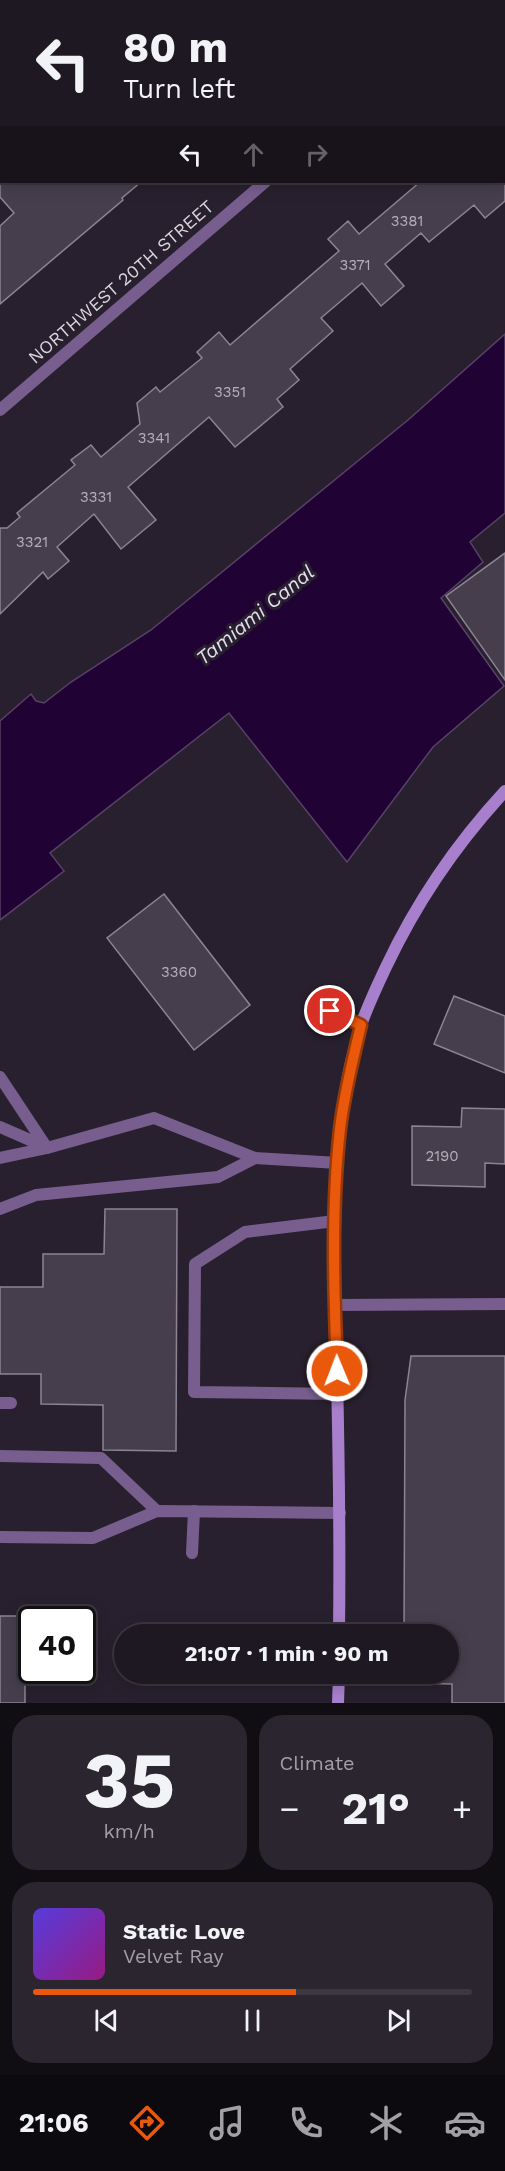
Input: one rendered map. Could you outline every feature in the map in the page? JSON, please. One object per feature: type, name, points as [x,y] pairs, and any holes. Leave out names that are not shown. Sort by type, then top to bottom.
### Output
[{"type":"street","name":"NORTHWEST 20TH STREET","points":[[0,410],[264,183]]},
{"type":"street","points":[[339,1624],[340,1513],[335,1221],[345,1096],[361,1025],[383,974],[421,899],[441,868],[476,823],[505,791]]},
{"type":"street","points":[[314,1004],[361,1025]]},
{"type":"street","points":[[0,1077],[47,1148]]},
{"type":"street","points":[[0,1158],[47,1148],[154,1118],[255,1158],[338,1163]]},
{"type":"street","points":[[0,1127],[47,1148]]},
{"type":"street","points":[[0,1209],[36,1195],[218,1177],[255,1158]]},
{"type":"street","points":[[335,1221],[245,1232],[195,1264],[194,1392],[337,1394]]},
{"type":"street","points":[[335,1305],[505,1304]]},
{"type":"street","points":[[0,1456],[100,1458],[158,1511]]},
{"type":"street","points":[[0,1537],[93,1538],[158,1511],[340,1513]]},
{"type":"street","points":[[192,1553],[194,1511]]},
{"type":"street","points":[[339,1684],[339,1703]]},
{"type":"water","name":"Tamiami Canal","points":[[505,334],[505,513],[470,542],[483,562],[441,598],[504,686],[433,747],[347,862],[229,713],[50,853],[64,871],[0,920],[0,721],[31,694],[36,701],[44,703],[71,682],[151,630],[408,420]]},
{"type":"building","points":[[0,183],[140,183],[122,198],[123,200],[0,304],[0,226],[14,213],[0,197]]},
{"type":"building","points":[[419,183],[505,183],[505,201],[485,218],[474,205],[429,242],[421,233],[385,264],[404,286],[381,306],[362,283],[321,318],[333,331],[290,369],[299,380],[277,399],[283,407],[235,447],[209,417],[128,487],[156,520],[121,549],[94,514],[57,547],[69,561],[48,579],[43,572],[0,614],[0,528],[7,528],[20,517],[17,513],[75,465],[71,460],[91,445],[101,457],[140,424],[137,403],[156,387],[160,392],[202,358],[197,352],[219,332],[230,345],[339,251],[328,239],[348,221],[359,234]]},
{"type":"building","points":[[505,553],[505,680],[446,596]]},
{"type":"building","points":[[164,894],[250,1005],[194,1050],[107,938]]},
{"type":"building","points":[[454,996],[505,1016],[505,1073],[434,1044]]},
{"type":"building","points":[[462,1108],[505,1109],[505,1164],[485,1163],[485,1187],[412,1185],[412,1126],[461,1127]]},
{"type":"building","points":[[105,1209],[177,1209],[176,1451],[103,1450],[103,1405],[41,1404],[41,1374],[0,1374],[0,1287],[43,1287],[43,1254],[104,1254]]},
{"type":"building","points":[[411,1356],[505,1356],[505,1703],[452,1703],[452,1684],[459,1684],[459,1624],[404,1624],[405,1400]]},
{"type":"building","points":[[0,1616],[18,1616],[18,1684],[25,1684],[25,1703],[0,1703]]},
{"type":"route","points":[[330,1011],[361,1025],[340,1128],[335,1221],[337,1371]]}]
